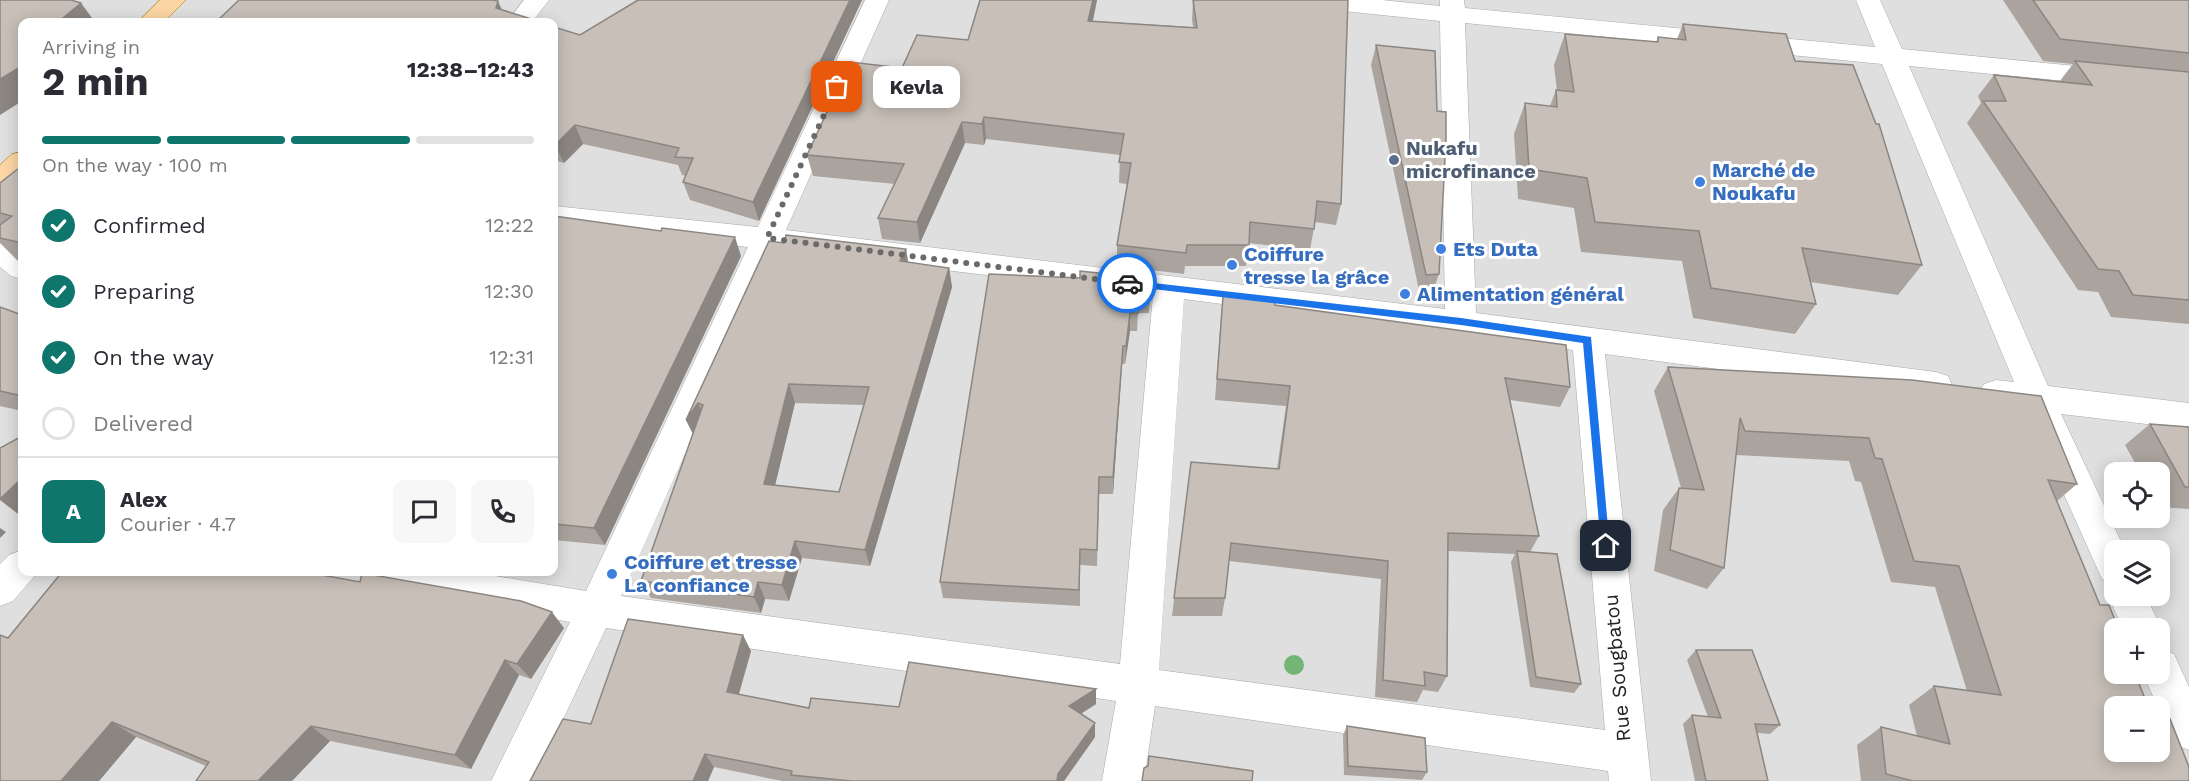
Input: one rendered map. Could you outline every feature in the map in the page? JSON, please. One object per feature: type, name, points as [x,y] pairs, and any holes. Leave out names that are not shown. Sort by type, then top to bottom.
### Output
[{"type":"main road","points":[[154,18],[174,0]]},
{"type":"main road","points":[[176,18],[196,0]]},
{"type":"main road","points":[[13,166],[18,150]]},
{"type":"street","points":[[522,18],[537,0]]},
{"type":"street","points":[[512,781],[596,610],[877,0]]},
{"type":"street","points":[[1304,0],[1452,7],[1893,57],[2189,85]]},
{"type":"street","points":[[1868,0],[2037,398],[2104,544]]},
{"type":"street","points":[[1452,7],[1461,321]]},
{"type":"street","points":[[558,216],[767,238],[1169,288],[1461,321],[1588,340],[2189,416]]},
{"type":"street","points":[[0,251],[18,264]]},
{"type":"street","points":[[1123,781],[1138,687],[1169,288]]},
{"type":"street","name":"Rue Sougbatou","points":[[1588,340],[1627,767]]},
{"type":"street","points":[[0,590],[18,570]]},
{"type":"street","points":[[403,576],[596,610],[1138,687],[1627,767]]},
{"type":"street","points":[[2168,684],[2189,731]]},
{"type":"shaded area","points":[[0,0],[2189,0],[2189,781],[0,781]]},
{"type":"building","points":[[0,0],[71,0],[81,3],[63,18],[18,18],[18,68],[0,79]]},
{"type":"building","points":[[239,0],[493,0],[498,1],[496,8],[528,18],[220,18]]},
{"type":"building","points":[[638,0],[850,0],[753,202],[683,182],[693,158],[675,157],[679,148],[575,125],[558,142],[558,28],[580,35]]},
{"type":"building","points":[[980,0],[1093,0],[1088,21],[1197,28],[1193,0],[1348,0],[1341,204],[1317,201],[1314,229],[1250,222],[1249,245],[1187,245],[1186,253],[1117,245],[1131,163],[1119,162],[1124,134],[984,117],[982,124],[962,122],[917,222],[878,218],[904,164],[807,155],[850,62],[902,68],[917,35],[968,40]]},
{"type":"building","points":[[2033,0],[2189,0],[2189,53],[2060,39]]},
{"type":"building","points":[[1683,24],[1786,34],[1795,61],[1853,65],[1876,124],[1879,124],[1922,265],[1802,248],[1816,304],[1711,288],[1699,231],[1595,222],[1587,178],[1529,169],[1525,103],[1557,107],[1556,90],[1574,92],[1565,34],[1658,42],[1658,37],[1686,40]]},
{"type":"building","points":[[1376,45],[1435,51],[1437,111],[1446,112],[1439,274],[1426,275]]},
{"type":"building","points":[[2075,61],[2189,72],[2189,300],[2133,295],[2119,271],[2098,269],[1983,101],[2006,101],[1994,75],[2092,85]]},
{"type":"building","points":[[18,169],[18,242],[0,238],[0,225],[12,216],[0,213],[0,183]]},
{"type":"building","points":[[558,217],[661,231],[662,228],[735,237],[594,528],[558,524]]},
{"type":"building","points":[[786,235],[906,249],[900,261],[949,268],[865,550],[795,541],[782,585],[758,582],[754,597],[641,581],[703,405],[698,403],[686,420],[769,241],[784,243]],"holes":[[[789,384],[869,387],[839,492],[764,484]]]},
{"type":"building","points":[[1080,271],[1152,279],[1150,295],[1138,295],[1138,313],[1130,313],[1126,346],[1123,346],[1113,477],[1099,477],[1097,550],[1080,549],[1079,590],[940,582],[989,274],[1080,278]]},
{"type":"building","points":[[1223,296],[1275,301],[1275,305],[1566,345],[1570,387],[1505,378],[1539,536],[1448,533],[1447,676],[1424,672],[1425,686],[1383,680],[1388,561],[1231,543],[1225,598],[1174,598],[1191,462],[1279,469],[1290,386],[1217,379]]},
{"type":"building","points":[[0,307],[18,314],[18,395],[0,391]]},
{"type":"building","points":[[1668,367],[1912,380],[2041,396],[2077,484],[2048,480],[2100,605],[2109,606],[2114,618],[2104,618],[2104,684],[2139,684],[2144,696],[2104,696],[2104,762],[2170,762],[2170,719],[2189,767],[2189,781],[1913,781],[1886,774],[1881,727],[1950,744],[1934,686],[2001,695],[1959,566],[1914,561],[1882,459],[1875,458],[1869,438],[1745,431],[1740,418],[1724,568],[1670,550],[1679,488],[1704,490]]},
{"type":"building","points":[[2150,424],[2189,427],[2189,487],[2185,487]]},
{"type":"building","points":[[18,438],[18,482],[0,499],[0,448]]},
{"type":"building","points":[[1517,551],[1557,554],[1581,684],[1536,677]]},
{"type":"building","points":[[59,576],[327,576],[360,582],[361,576],[379,576],[521,601],[552,612],[517,664],[505,660],[455,755],[311,726],[258,781],[196,781],[209,762],[112,722],[61,781],[0,781],[0,635],[8,638]]},
{"type":"building","points":[[628,619],[743,635],[727,692],[809,708],[811,698],[899,707],[909,662],[1096,689],[1069,706],[1095,723],[1058,774],[1057,781],[851,781],[791,775],[792,771],[705,754],[693,781],[530,781],[563,719],[591,724]]},
{"type":"building","points":[[1696,650],[1752,650],[1780,725],[1755,724],[1768,781],[1706,781],[1692,715],[1721,718]]},
{"type":"building","points":[[1347,726],[1425,738],[1427,772],[1348,766]]},
{"type":"building","points":[[1149,756],[1253,771],[1252,781],[1142,781]]},
{"type":"way so far","points":[[837,87],[767,238],[1127,283]]},
{"type":"place","name":"Kevla","points":[[837,87]]},
{"type":"place","name":"Nukafu microfinance","points":[[1394,160]]},
{"type":"place","name":"Marché de Noukafu","points":[[1700,182]]},
{"type":"place","name":"Ets Duta","points":[[1441,249]]},
{"type":"place","name":"Coiffure tresse la grâce","points":[[1232,265]]},
{"type":"place","name":"Alimentation général","points":[[1405,294]]},
{"type":"place","name":"Coiffure et tresse La confiance","points":[[612,574]]},
{"type":"route","points":[[1127,283],[1461,321],[1588,340],[1606,546]]}]
